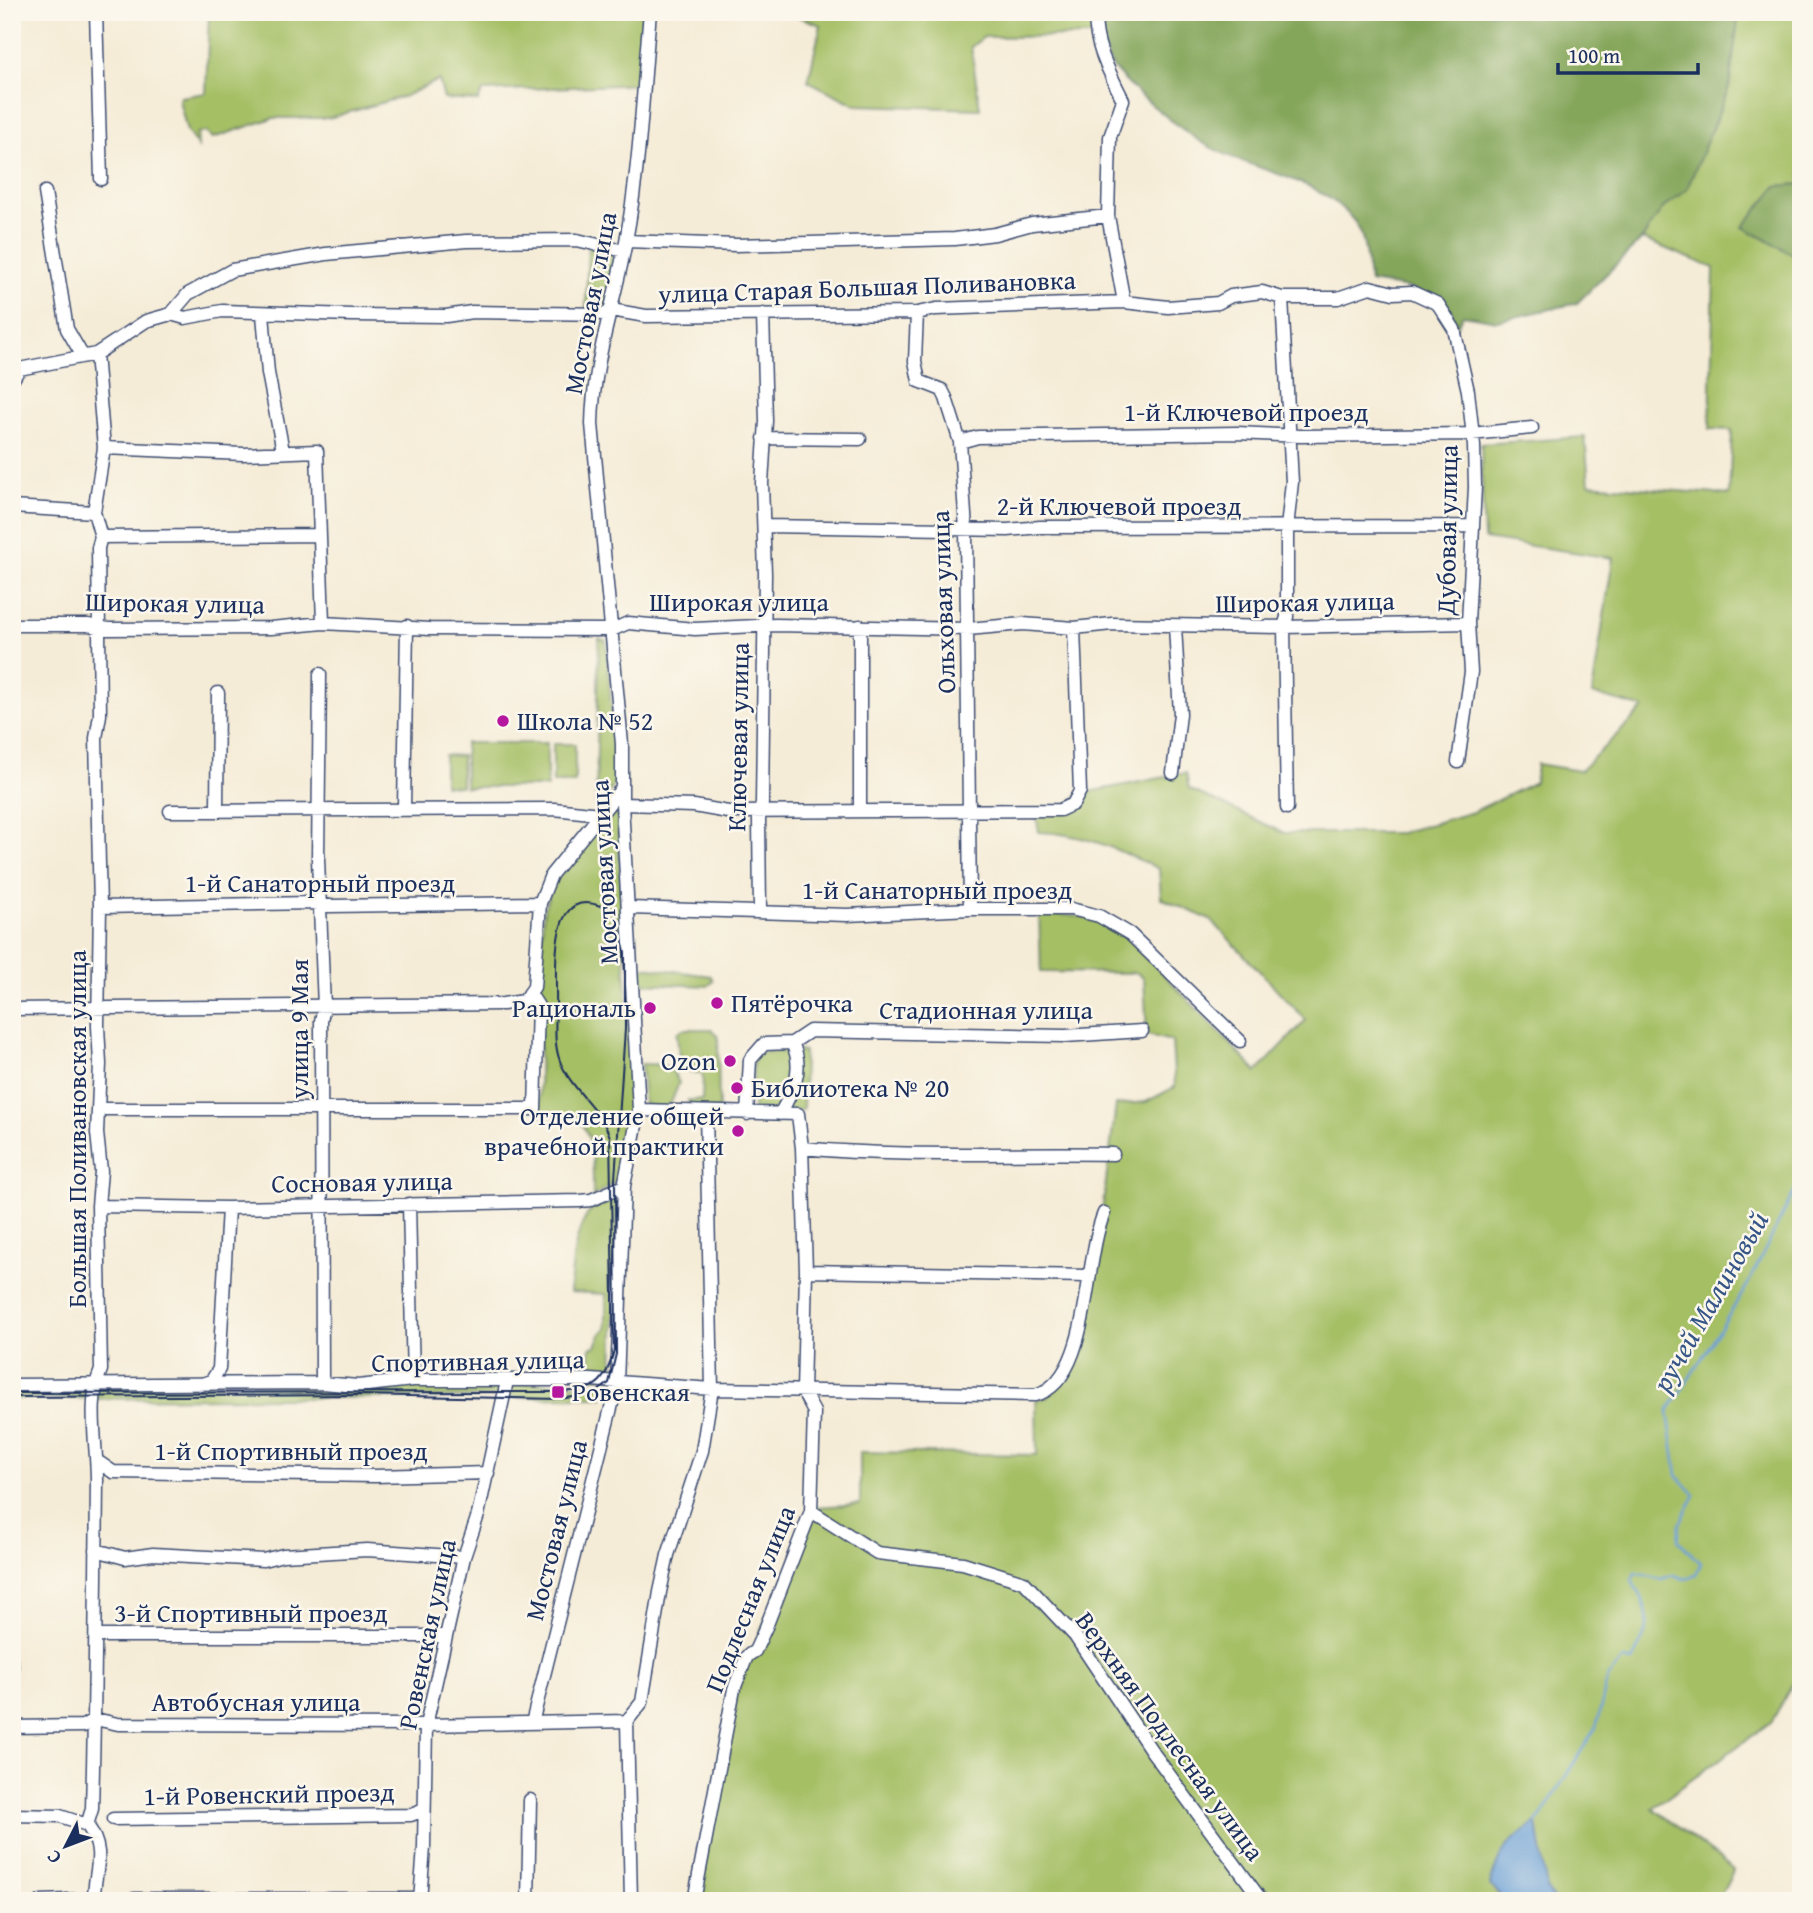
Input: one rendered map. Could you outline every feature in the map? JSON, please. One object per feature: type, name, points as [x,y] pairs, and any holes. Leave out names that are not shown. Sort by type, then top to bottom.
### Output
[{"type":"street","points":[[96,12],[101,179]]},
{"type":"street","name":"Мостовая улица","points":[[532,1723],[617,1384],[624,1186],[639,1110],[622,804],[622,744],[592,424],[593,388],[625,246],[642,135],[650,12]]},
{"type":"street","points":[[1096,12],[1095,24],[1105,62],[1123,100],[1113,125],[1108,216],[1124,302]]},
{"type":"street","points":[[45,192],[67,329],[82,355]]},
{"type":"street","name":"улица Старая Большая Поливановка","points":[[171,314],[188,294],[232,270],[326,254],[466,241],[577,240],[625,246],[955,239],[995,234],[1032,224],[1108,216]]},
{"type":"street","name":"улица Старая Большая Поливановка","points":[[14,370],[96,354],[146,321],[171,314],[185,318],[222,311],[263,314],[610,312],[646,316],[917,313],[936,309],[1124,302],[1168,307],[1219,303],[1231,296],[1262,292],[1282,298],[1338,298],[1370,287],[1393,293],[1412,292],[1438,304]]},
{"type":"street","points":[[1282,298],[1292,482],[1287,528],[1287,617],[1284,627],[1287,808]]},
{"type":"street","name":"Дубовая улица","points":[[1438,304],[1454,329],[1468,391],[1475,487],[1468,623],[1471,672],[1458,762]]},
{"type":"street","name":"Ольховая улица","points":[[917,313],[915,361],[919,381],[942,390],[960,442],[966,530],[970,909]]},
{"type":"street","points":[[263,314],[268,373],[283,451]]},
{"type":"street","name":"Ключевая улица","points":[[760,910],[765,526],[762,483],[766,400],[764,314]]},
{"type":"street","name":"Большая Поливановская улица","points":[[93,1900],[100,1862],[95,1836],[87,1825],[92,1809],[98,1636],[97,1461],[93,1387],[101,1370],[98,1206],[101,1171],[97,1133],[100,907],[96,738],[100,715],[98,548],[101,537],[94,512],[104,448],[96,354]]},
{"type":"street","name":"1-й Ключевой проезд","points":[[960,442],[978,437],[1237,433],[1471,434],[1532,428]]},
{"type":"street","points":[[764,438],[860,439]]},
{"type":"street","points":[[104,448],[203,453],[317,451],[323,623]]},
{"type":"street","points":[[12,507],[94,512]]},
{"type":"street","name":"2-й Ключевой проезд","points":[[765,526],[966,530],[1040,527],[1473,526]]},
{"type":"street","points":[[101,537],[320,535]]},
{"type":"street","name":"Широкая улица","points":[[12,625],[98,626],[108,629],[271,628],[323,623],[612,630],[628,623],[695,629],[860,626],[968,629],[1023,624],[1074,628],[1112,624],[1284,627],[1468,623]]},
{"type":"street","points":[[404,809],[407,626]]},
{"type":"street","points":[[860,626],[860,811]]},
{"type":"street","points":[[1173,773],[1180,714],[1175,626]]},
{"type":"street","points":[[622,804],[760,811],[1060,810],[1073,804],[1080,791],[1074,628]]},
{"type":"street","name":"улица 9 Мая","points":[[320,674],[319,810],[324,1007],[321,1021],[323,1383]]},
{"type":"street","points":[[217,811],[218,694]]},
{"type":"street","points":[[99,1109],[535,1109],[538,1006],[532,991],[540,903],[551,875],[622,788]]},
{"type":"street","points":[[170,811],[554,809],[600,814]]},
{"type":"street","name":"1-й Санаторный проезд","points":[[100,907],[540,903]]},
{"type":"street","name":"1-й Санаторный проезд","points":[[629,908],[727,913],[760,910],[846,915],[970,909],[1071,909],[1099,916],[1130,934],[1240,1041]]},
{"type":"street","points":[[12,1009],[100,1006],[324,1007],[503,1004],[524,1001],[532,991]]},
{"type":"street","name":"Стадионная улица","points":[[747,1114],[750,1060],[764,1044],[792,1043],[810,1031],[1065,1036],[1142,1031]]},
{"type":"street","points":[[639,1110],[780,1114],[797,1076],[798,1055],[792,1043]]},
{"type":"street","points":[[631,1901],[627,1721],[642,1702],[663,1579],[702,1451],[712,1389],[706,1112]]},
{"type":"street","name":"Подлесная улица","points":[[694,1901],[734,1689],[747,1656],[755,1651],[766,1626],[811,1511],[814,1412],[803,1392],[806,1271],[802,1148],[798,1114],[780,1114]]},
{"type":"street","points":[[802,1148],[858,1154],[971,1155],[998,1151],[1113,1154]]},
{"type":"street","name":"Сосновая улица","points":[[98,1206],[228,1208],[580,1201],[592,1200],[624,1186]]},
{"type":"street","points":[[409,1204],[413,1380]]},
{"type":"street","points":[[201,1385],[212,1380],[219,1369],[228,1208]]},
{"type":"street","name":"Спортивная улица","points":[[12,1385],[93,1387],[323,1383],[358,1386],[413,1380],[591,1380],[712,1389],[1035,1395],[1045,1393],[1068,1368],[1078,1342],[1087,1276],[1104,1213]]},
{"type":"street","points":[[806,1271],[1087,1276]]},
{"type":"street","name":"Ровенская улица","points":[[420,1900],[426,1725],[464,1557],[488,1473],[507,1381]]},
{"type":"street","name":"1-й Спортивный проезд","points":[[97,1461],[113,1472],[375,1476],[488,1473]]},
{"type":"street","name":"Верхняя Подлесная улица","points":[[811,1511],[877,1553],[963,1563],[1024,1582],[1076,1636],[1151,1750],[1262,1901]]},
{"type":"street","points":[[96,1550],[125,1558],[177,1555],[264,1560],[283,1555],[367,1550],[464,1557]]},
{"type":"street","name":"3-й Спортивный проезд","points":[[98,1636],[446,1636]]},
{"type":"street","points":[[12,1664],[13,1727]]},
{"type":"street","name":"Автобусная улица","points":[[13,1727],[83,1726],[95,1719],[118,1724],[426,1725],[627,1721]]},
{"type":"street","points":[[528,1901],[530,1800]]},
{"type":"street","name":"1-й Ровенский проезд","points":[[113,1819],[411,1815],[425,1810]]},
{"type":"street","points":[[12,1815],[60,1816],[87,1825]]},
{"type":"street","points":[[134,1899],[420,1900]]},
{"type":"street","points":[[41,1901],[93,1900]]},
{"type":"green space","points":[[209,12],[644,12],[640,84],[483,91],[478,101],[444,99],[439,80],[405,96],[329,118],[273,118],[213,138],[206,132],[197,133],[198,147],[187,131],[179,100],[181,97],[206,93]]},
{"type":"green space","points":[[785,12],[1094,12],[1095,36],[984,37],[971,47],[980,109],[856,105],[808,81],[821,25]]},
{"type":"green space","points":[[1100,12],[1739,12],[1729,87],[1687,189],[1662,209],[1642,239],[1577,303],[1497,321],[1463,315],[1457,326],[1447,303],[1408,288],[1370,282],[1358,227],[1340,206],[1305,185],[1208,146],[1138,93],[1114,69],[1108,59],[1101,36]]},
{"type":"green space","points":[[1739,12],[1801,12],[1801,184],[1777,186],[1743,227],[1801,259],[1801,1668],[1772,1721],[1653,1808],[1734,1870],[1718,1901],[694,1901],[738,1682],[816,1507],[860,1504],[860,1452],[1037,1455],[1036,1400],[1047,1397],[1072,1370],[1080,1349],[1092,1289],[1116,1105],[1146,1102],[1175,1087],[1172,1041],[1147,1035],[1144,979],[1137,973],[1041,972],[1039,913],[1097,918],[1125,934],[1257,1072],[1306,1020],[1211,920],[1161,898],[1159,869],[1087,839],[1039,832],[1035,811],[1061,811],[1079,794],[1186,773],[1189,789],[1284,833],[1400,833],[1473,812],[1535,782],[1537,764],[1580,771],[1644,708],[1592,694],[1613,558],[1484,539],[1481,444],[1585,437],[1589,484],[1729,495],[1732,430],[1710,429],[1714,268],[1642,239],[1662,209],[1687,189],[1729,87]]},
{"type":"green space","points":[[1801,184],[1801,259],[1743,227],[1777,186]]},
{"type":"green space","points":[[588,246],[616,255],[618,259],[606,307],[586,309]]},
{"type":"green space","points":[[599,638],[606,641],[617,780],[600,808],[596,804]]},
{"type":"green space","points":[[465,743],[547,743],[547,787],[465,787]]},
{"type":"green space","points":[[553,744],[575,744],[575,783],[553,783]]},
{"type":"green space","points":[[444,755],[462,756],[461,786],[444,785]]},
{"type":"green space","points":[[613,809],[617,810],[632,1093],[628,1144],[619,1180],[593,1196],[591,1146],[584,1128],[578,1119],[539,1114],[540,961],[544,908],[557,877]]},
{"type":"green space","points":[[644,967],[711,976],[713,981],[708,986],[639,983],[639,971]]},
{"type":"green space","points":[[683,1029],[712,1029],[718,1036],[719,1110],[689,1106],[688,1100],[702,1100],[703,1075],[680,1068],[677,1033]]},
{"type":"green space","points":[[804,1051],[803,1110],[753,1111],[753,1059],[760,1052]]},
{"type":"green space","points":[[641,1064],[664,1066],[676,1076],[679,1083],[671,1103],[665,1109],[644,1105]]},
{"type":"green space","points":[[618,1192],[613,1373],[609,1378],[589,1377],[590,1347],[596,1346],[606,1329],[606,1294],[570,1292],[572,1263],[585,1219],[593,1207],[604,1198]]},
{"type":"green space","points":[[413,1382],[604,1384],[608,1390],[603,1397],[12,1399],[12,1386]]},
{"type":"water","points":[[1537,1823],[1547,1890],[1555,1901],[1505,1901],[1490,1885],[1497,1864],[1511,1842]]},
{"type":"waterway","name":"ручей Малиновый","points":[[1537,1823],[1596,1727],[1608,1676],[1623,1660],[1632,1662],[1643,1637],[1647,1613],[1632,1580],[1635,1573],[1661,1579],[1674,1575],[1685,1579],[1696,1575],[1701,1563],[1678,1540],[1680,1523],[1695,1495],[1677,1475],[1668,1412],[1747,1286],[1801,1178]]},
{"type":"tram line","points":[[12,1393],[558,1392],[581,1390],[596,1384],[607,1372],[614,1350],[610,1137],[600,1117],[571,1081],[560,1061],[555,1036],[556,958],[562,924],[568,911],[579,904],[594,904],[615,913],[625,952],[625,1029],[615,1179],[616,1354],[609,1383],[594,1394],[559,1399],[361,1395],[12,1397]]},
{"type":"place","name":"Школа № 52","points":[[503,721]]},
{"type":"place","name":"Пятёрочка","points":[[717,1003]]},
{"type":"place","name":"Рациональ","points":[[650,1008]]},
{"type":"place","name":"Ozon","points":[[730,1061]]},
{"type":"place","name":"Библиотека № 20","points":[[737,1088]]},
{"type":"place","name":"Отделение общей врачебной практики","points":[[738,1131]]},
{"type":"place","name":"Ровенская","points":[[558,1392]]}]
